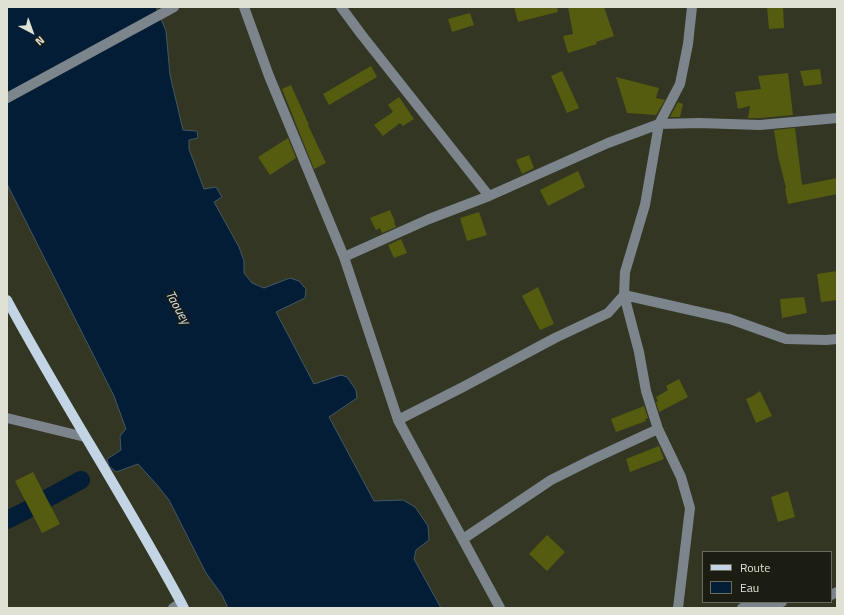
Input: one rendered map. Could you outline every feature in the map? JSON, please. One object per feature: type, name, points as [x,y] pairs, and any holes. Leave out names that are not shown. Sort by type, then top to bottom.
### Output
[{"type":"main road","points":[[7,300],[33,348],[134,520],[179,606]]},
{"type":"street","points":[[7,98],[174,7]]},
{"type":"street","points":[[244,7],[269,76],[344,257],[398,420],[500,608]]},
{"type":"street","points":[[341,7],[489,196]]},
{"type":"street","points":[[678,608],[690,508],[681,477],[658,429],[646,391],[639,352],[624,295],[625,272],[645,205],[659,124],[680,84],[688,44],[692,7]]},
{"type":"street","points":[[344,257],[429,219],[489,196],[608,143],[659,124],[699,123],[760,125],[837,118]]},
{"type":"street","points":[[398,420],[554,338],[608,313],[624,295]]},
{"type":"street","points":[[624,295],[730,320],[786,339],[837,339]]},
{"type":"street","points":[[7,418],[85,437]]},
{"type":"street","points":[[463,539],[551,480],[658,429]]},
{"type":"street","points":[[742,608],[775,603]]},
{"type":"water","name":"Taouey","points":[[7,7],[156,7],[166,31],[170,75],[183,130],[197,131],[198,138],[189,140],[189,149],[204,189],[216,187],[222,197],[214,202],[239,247],[244,261],[244,273],[252,283],[264,288],[290,278],[299,281],[306,289],[305,298],[276,312],[314,384],[341,375],[347,377],[356,390],[357,398],[329,417],[374,501],[403,500],[415,507],[428,526],[429,540],[416,550],[414,559],[441,608],[228,608],[222,595],[206,573],[169,500],[157,485],[138,464],[116,472],[109,466],[107,459],[121,450],[120,436],[126,429],[114,396],[7,184]]},
{"type":"building","points":[[514,7],[557,7],[558,12],[518,22]]},
{"type":"building","points":[[568,7],[604,7],[614,36],[596,42],[597,44],[568,53],[563,36],[573,34]]},
{"type":"building","points":[[767,7],[783,7],[784,28],[769,29]]},
{"type":"building","points":[[470,13],[474,25],[452,32],[448,19]]},
{"type":"building","points":[[371,66],[377,77],[329,105],[323,94]]},
{"type":"building","points":[[820,69],[822,84],[804,86],[800,71]]},
{"type":"building","points":[[562,71],[579,108],[567,113],[551,76]]},
{"type":"building","points":[[788,73],[793,115],[748,118],[750,106],[738,109],[735,92],[761,89],[758,76]]},
{"type":"building","points":[[616,77],[659,88],[656,98],[665,100],[656,115],[627,113]]},
{"type":"building","points":[[291,85],[326,163],[314,169],[282,89]]},
{"type":"building","points":[[399,97],[414,119],[403,126],[400,123],[383,136],[374,125],[393,112],[388,105]]},
{"type":"building","points":[[678,102],[683,104],[680,117],[670,117]]},
{"type":"building","points":[[795,128],[802,185],[837,178],[837,194],[788,204],[774,130]]},
{"type":"building","points":[[288,138],[296,158],[270,175],[258,157]]},
{"type":"building","points":[[529,155],[534,168],[522,174],[516,160]]},
{"type":"building","points":[[578,171],[585,187],[548,206],[540,190]]},
{"type":"building","points":[[390,210],[396,227],[382,233],[380,228],[376,230],[370,218]]},
{"type":"building","points":[[479,212],[487,235],[467,241],[460,218]]},
{"type":"building","points":[[401,239],[407,253],[394,258],[388,245]]},
{"type":"building","points":[[837,271],[837,300],[821,302],[817,274]]},
{"type":"building","points":[[538,287],[554,324],[540,330],[522,296]]},
{"type":"building","points":[[804,297],[807,313],[782,318],[780,299]]},
{"type":"building","points":[[679,379],[688,397],[659,412],[656,397],[668,390],[666,386]]},
{"type":"building","points":[[760,391],[772,416],[756,423],[746,399]]},
{"type":"building","points":[[644,406],[648,418],[645,419],[646,421],[616,432],[611,419]]},
{"type":"building","points":[[659,446],[664,459],[630,472],[626,459]]},
{"type":"building","points":[[33,472],[60,524],[42,533],[15,481]]},
{"type":"building","points":[[788,491],[795,517],[778,522],[771,497]]},
{"type":"building","points":[[547,535],[565,552],[547,571],[529,554]]},
{"type":"waterway","points":[[46,499],[81,480]]},
{"type":"waterway","points":[[7,520],[29,509]]}]
